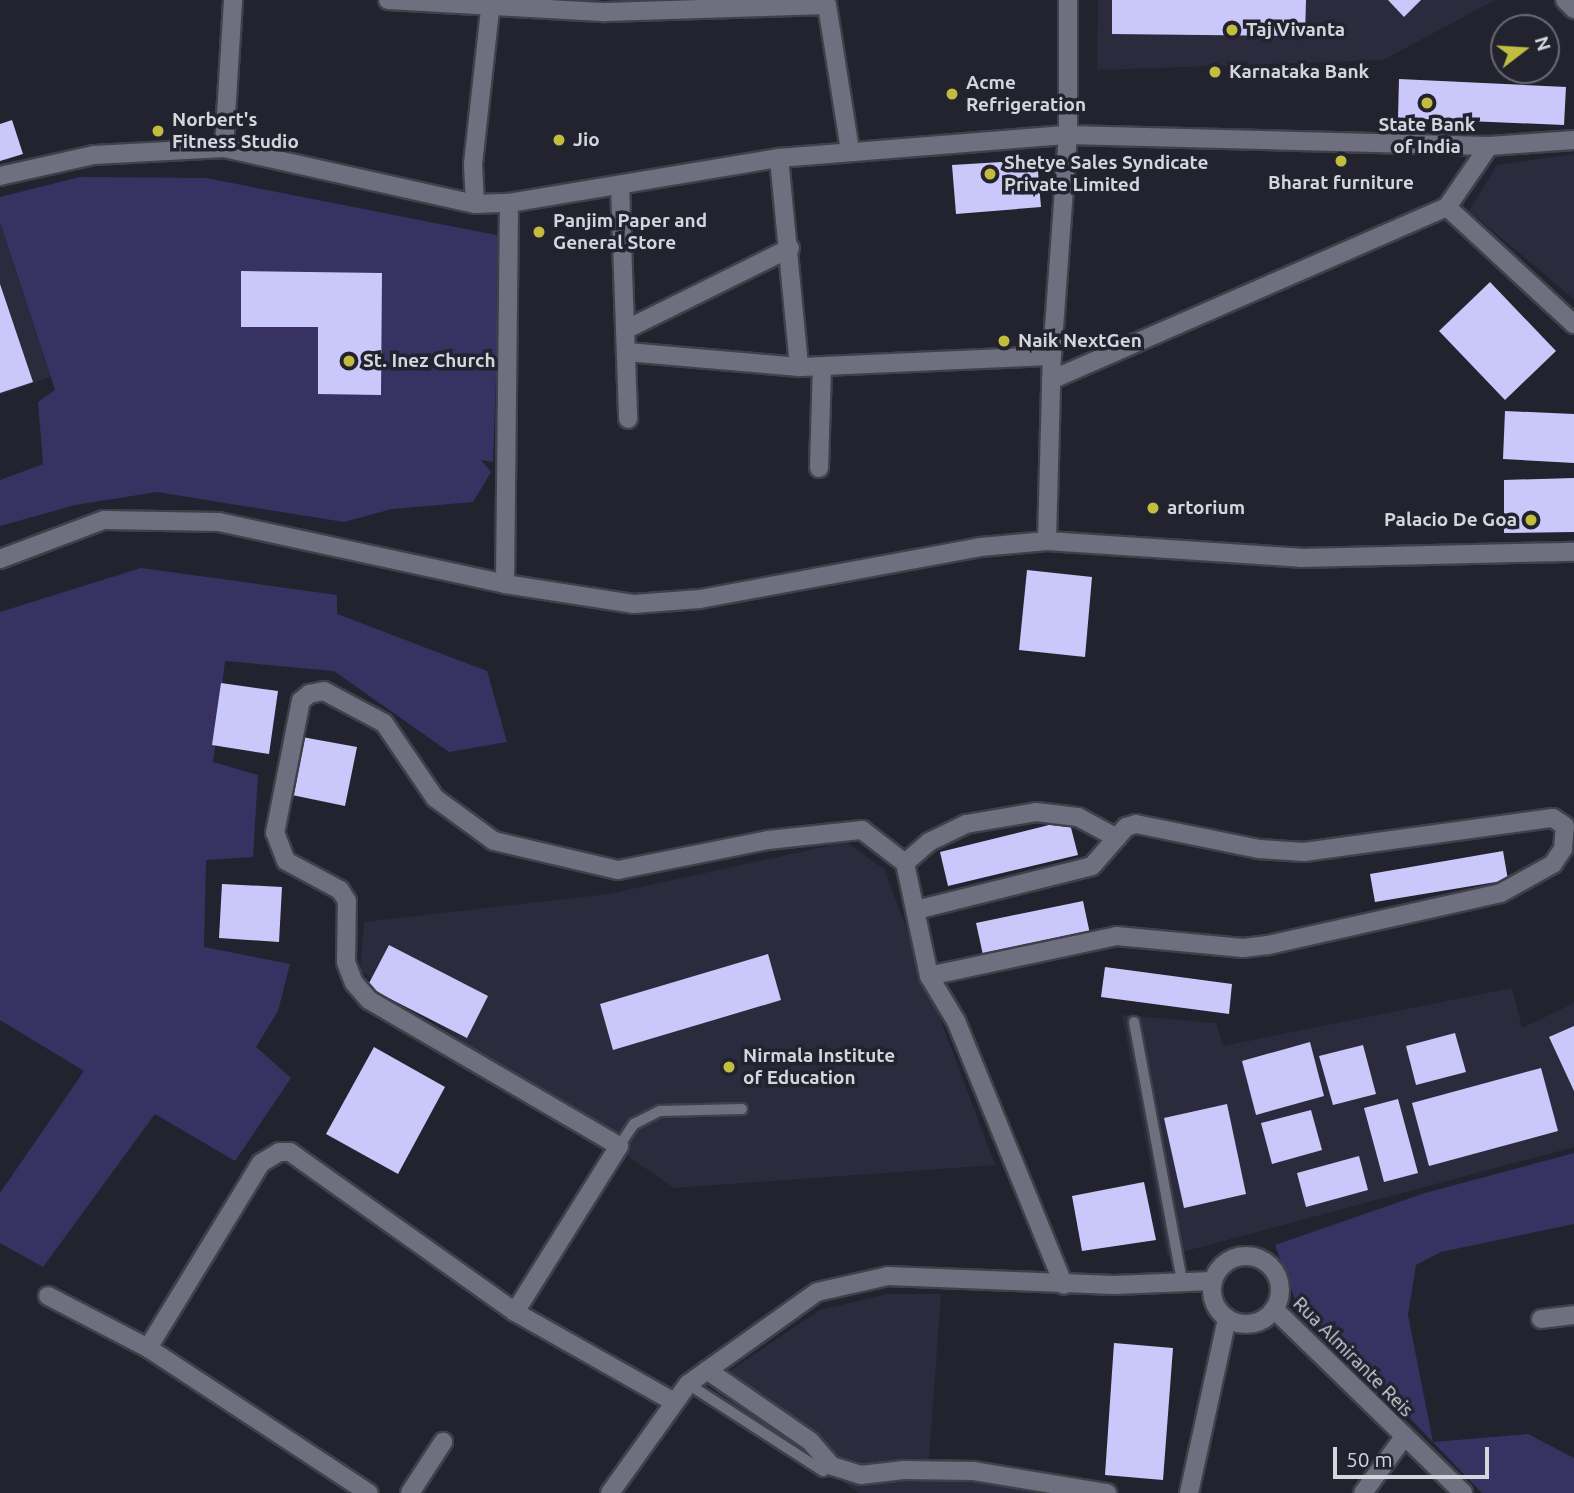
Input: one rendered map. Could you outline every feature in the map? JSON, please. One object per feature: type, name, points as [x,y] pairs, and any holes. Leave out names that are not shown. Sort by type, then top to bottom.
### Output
[{"type":"street","points":[[224,148],[233,0]]},
{"type":"street","points":[[388,0],[491,3],[606,12],[785,3],[827,5],[850,150]]},
{"type":"street","points":[[1047,541],[1052,356],[1069,135],[1068,0]]},
{"type":"street","points":[[1565,0],[1574,9]]},
{"type":"street","points":[[475,205],[472,164],[491,3]]},
{"type":"street","points":[[0,176],[93,155],[224,148],[475,205],[509,203],[620,186],[779,158],[850,150],[1069,135],[1489,146],[1574,140]]},
{"type":"street","points":[[1051,380],[1447,207],[1489,146]]},
{"type":"street","points":[[779,158],[790,248],[799,367]]},
{"type":"street","points":[[620,186],[628,419]]},
{"type":"street","points":[[505,584],[509,203]]},
{"type":"street","points":[[1447,207],[1574,324]]},
{"type":"street","points":[[627,330],[790,248]]},
{"type":"street","points":[[627,352],[822,368],[1052,356]]},
{"type":"street","points":[[819,468],[822,368]]},
{"type":"street","points":[[0,559],[104,520],[219,522],[505,584],[634,604],[700,599],[980,547],[1047,541],[1300,558],[1574,552]]},
{"type":"street","points":[[515,1312],[619,1146],[369,1000],[354,983],[346,962],[347,901],[340,890],[286,861],[275,833],[301,701],[324,691],[384,723],[435,798],[494,841],[618,870],[768,840],[863,830],[905,863],[929,976],[956,1021],[1064,1284]]},
{"type":"street","points":[[905,863],[929,842],[966,824],[1036,812],[1078,817],[1117,838]]},
{"type":"street","points":[[916,910],[1085,869],[1097,863],[1126,827],[1136,824],[1259,849],[1304,852],[1553,818],[1565,826],[1563,849],[1553,864],[1501,893],[1268,945],[1243,947],[1116,936],[929,976]]},
{"type":"street","points":[[148,1348],[261,1163],[279,1152],[290,1152],[515,1312],[672,1401]]},
{"type":"street","points":[[1234,1258],[1265,1261],[1273,1268],[1280,1289],[1275,1309],[1247,1324],[1227,1318],[1214,1302],[1213,1281],[1225,1263],[1234,1258]]},
{"type":"street","points":[[610,1493],[672,1401],[688,1384],[817,1292],[888,1276],[1064,1284],[1213,1281]]},
{"type":"street","points":[[48,1296],[148,1348],[369,1493]]},
{"type":"street","name":"Rua Almirante Reis","points":[[1275,1309],[1463,1493]]},
{"type":"street","points":[[1541,1319],[1574,1315]]},
{"type":"street","points":[[1189,1493],[1227,1318]]},
{"type":"street","points":[[707,1370],[810,1441],[832,1466],[861,1475],[904,1469],[975,1471],[1107,1493]]},
{"type":"street","points":[[1363,1493],[1404,1437]]},
{"type":"street","points":[[410,1493],[443,1442]]},
{"type":"lane","points":[[1134,1022],[1182,1280]]},
{"type":"lane","points":[[619,1146],[634,1124],[660,1111],[742,1109]]},
{"type":"lane","points":[[688,1384],[824,1471]]},
{"type":"shaded area","name":"Taj Vivanta","points":[[1098,0],[1495,0],[1383,60],[1097,70]]},
{"type":"shaded area","points":[[1574,154],[1574,299],[1469,211],[1497,165]]},
{"type":"shaded area","points":[[80,177],[206,178],[501,236],[493,462],[481,460],[491,472],[473,502],[392,509],[344,522],[157,492],[75,505],[0,526],[0,480],[43,464],[38,402],[55,390],[0,222],[0,197]]},
{"type":"shaded area","points":[[0,222],[50,377],[0,395]]},
{"type":"shaded area","points":[[141,568],[337,595],[337,614],[487,671],[507,742],[449,752],[334,671],[225,661],[213,762],[258,775],[253,857],[206,860],[204,947],[290,964],[278,1011],[256,1047],[291,1078],[235,1161],[155,1114],[43,1267],[0,1243],[0,1193],[84,1071],[0,1020],[0,612]]},
{"type":"shaded area","name":"Nirmala Institute of Education","points":[[846,842],[884,869],[995,1165],[674,1188],[360,970],[364,922],[609,894]]},
{"type":"shaded area","points":[[1512,988],[1522,1028],[1574,1003],[1574,1147],[1167,1256],[1122,1015],[1216,1023],[1223,1046]]},
{"type":"shaded area","points":[[1574,1153],[1574,1224],[1441,1252],[1416,1265],[1408,1315],[1433,1442],[1528,1434],[1574,1458],[1574,1493],[1482,1493],[1295,1299],[1275,1245],[1425,1193]]},
{"type":"shaded area","points":[[888,1294],[941,1294],[928,1473],[1056,1493],[859,1493],[714,1390],[728,1372],[820,1310]]},
{"type":"building","points":[[1112,0],[1306,0],[1305,36],[1112,34]]},
{"type":"building","points":[[1388,0],[1421,0],[1404,17]]},
{"type":"building","points":[[1399,79],[1566,87],[1564,125],[1398,118]]},
{"type":"building","points":[[12,120],[23,154],[0,161],[0,124]]},
{"type":"building","points":[[1037,160],[1041,207],[956,214],[952,165]]},
{"type":"building","name":"St. Inez Church","points":[[241,271],[382,273],[381,395],[318,394],[318,327],[241,327]]},
{"type":"building","points":[[1490,282],[1556,351],[1505,400],[1439,331]]},
{"type":"building","points":[[0,284],[33,382],[0,393]]},
{"type":"building","points":[[1505,411],[1574,414],[1574,463],[1503,459]]},
{"type":"building","points":[[1574,478],[1574,532],[1504,533],[1504,480]]},
{"type":"building","points":[[1027,570],[1092,577],[1085,657],[1019,650]]},
{"type":"building","points":[[221,683],[278,691],[269,754],[212,745]]},
{"type":"building","points":[[302,737],[357,747],[345,806],[292,795]]},
{"type":"building","points":[[1069,820],[1078,855],[948,886],[940,852]]},
{"type":"building","points":[[1503,851],[1508,880],[1375,902],[1370,874]]},
{"type":"building","points":[[222,884],[282,887],[279,942],[219,938]]},
{"type":"building","points":[[1083,901],[1090,934],[983,955],[976,923]]},
{"type":"building","points":[[389,945],[488,996],[467,1038],[367,987]]},
{"type":"building","points":[[768,954],[781,1000],[613,1050],[600,1004]]},
{"type":"building","points":[[1105,967],[1232,984],[1229,1014],[1101,997]]},
{"type":"building","points":[[1574,1026],[1574,1091],[1549,1037]]},
{"type":"building","points":[[1455,1033],[1466,1072],[1416,1085],[1406,1046]]},
{"type":"building","points":[[1310,1042],[1324,1096],[1256,1115],[1242,1061]]},
{"type":"building","points":[[1363,1045],[1376,1094],[1333,1105],[1319,1056]]},
{"type":"building","points":[[374,1047],[445,1087],[398,1174],[326,1134]]},
{"type":"building","points":[[1541,1068],[1558,1131],[1429,1166],[1412,1103]]},
{"type":"building","points":[[1398,1099],[1418,1173],[1384,1182],[1364,1108]]},
{"type":"building","points":[[1227,1104],[1246,1194],[1184,1208],[1164,1118]]},
{"type":"building","points":[[1311,1110],[1322,1150],[1272,1164],[1261,1123]]},
{"type":"building","points":[[1359,1156],[1368,1190],[1306,1207],[1297,1173]]},
{"type":"building","points":[[1144,1182],[1156,1240],[1082,1251],[1072,1196]]},
{"type":"building","points":[[1114,1343],[1173,1348],[1163,1480],[1105,1475]]},
{"type":"place","name":"Taj Vivanta","points":[[1232,30]]},
{"type":"place","name":"Karnataka Bank","points":[[1215,72]]},
{"type":"place","name":"Acme Refrigeration","points":[[952,94]]},
{"type":"place","name":"State Bank of India","points":[[1427,103]]},
{"type":"place","name":"Norbert's Fitness Studio","points":[[158,131]]},
{"type":"place","name":"Jio","points":[[559,140]]},
{"type":"place","name":"Bharat furniture","points":[[1341,161]]},
{"type":"place","name":"Shetye Sales Syndicate Private Limited","points":[[990,174]]},
{"type":"place","name":"Panjim Paper and General Store","points":[[539,232]]},
{"type":"place","name":"Naik NextGen","points":[[1004,341]]},
{"type":"place","name":"St. Inez Church","points":[[349,361]]},
{"type":"place","name":"artorium","points":[[1153,508]]},
{"type":"place","name":"Palacio De Goa","points":[[1531,520]]},
{"type":"place","name":"Nirmala Institute of Education","points":[[729,1067]]}]
